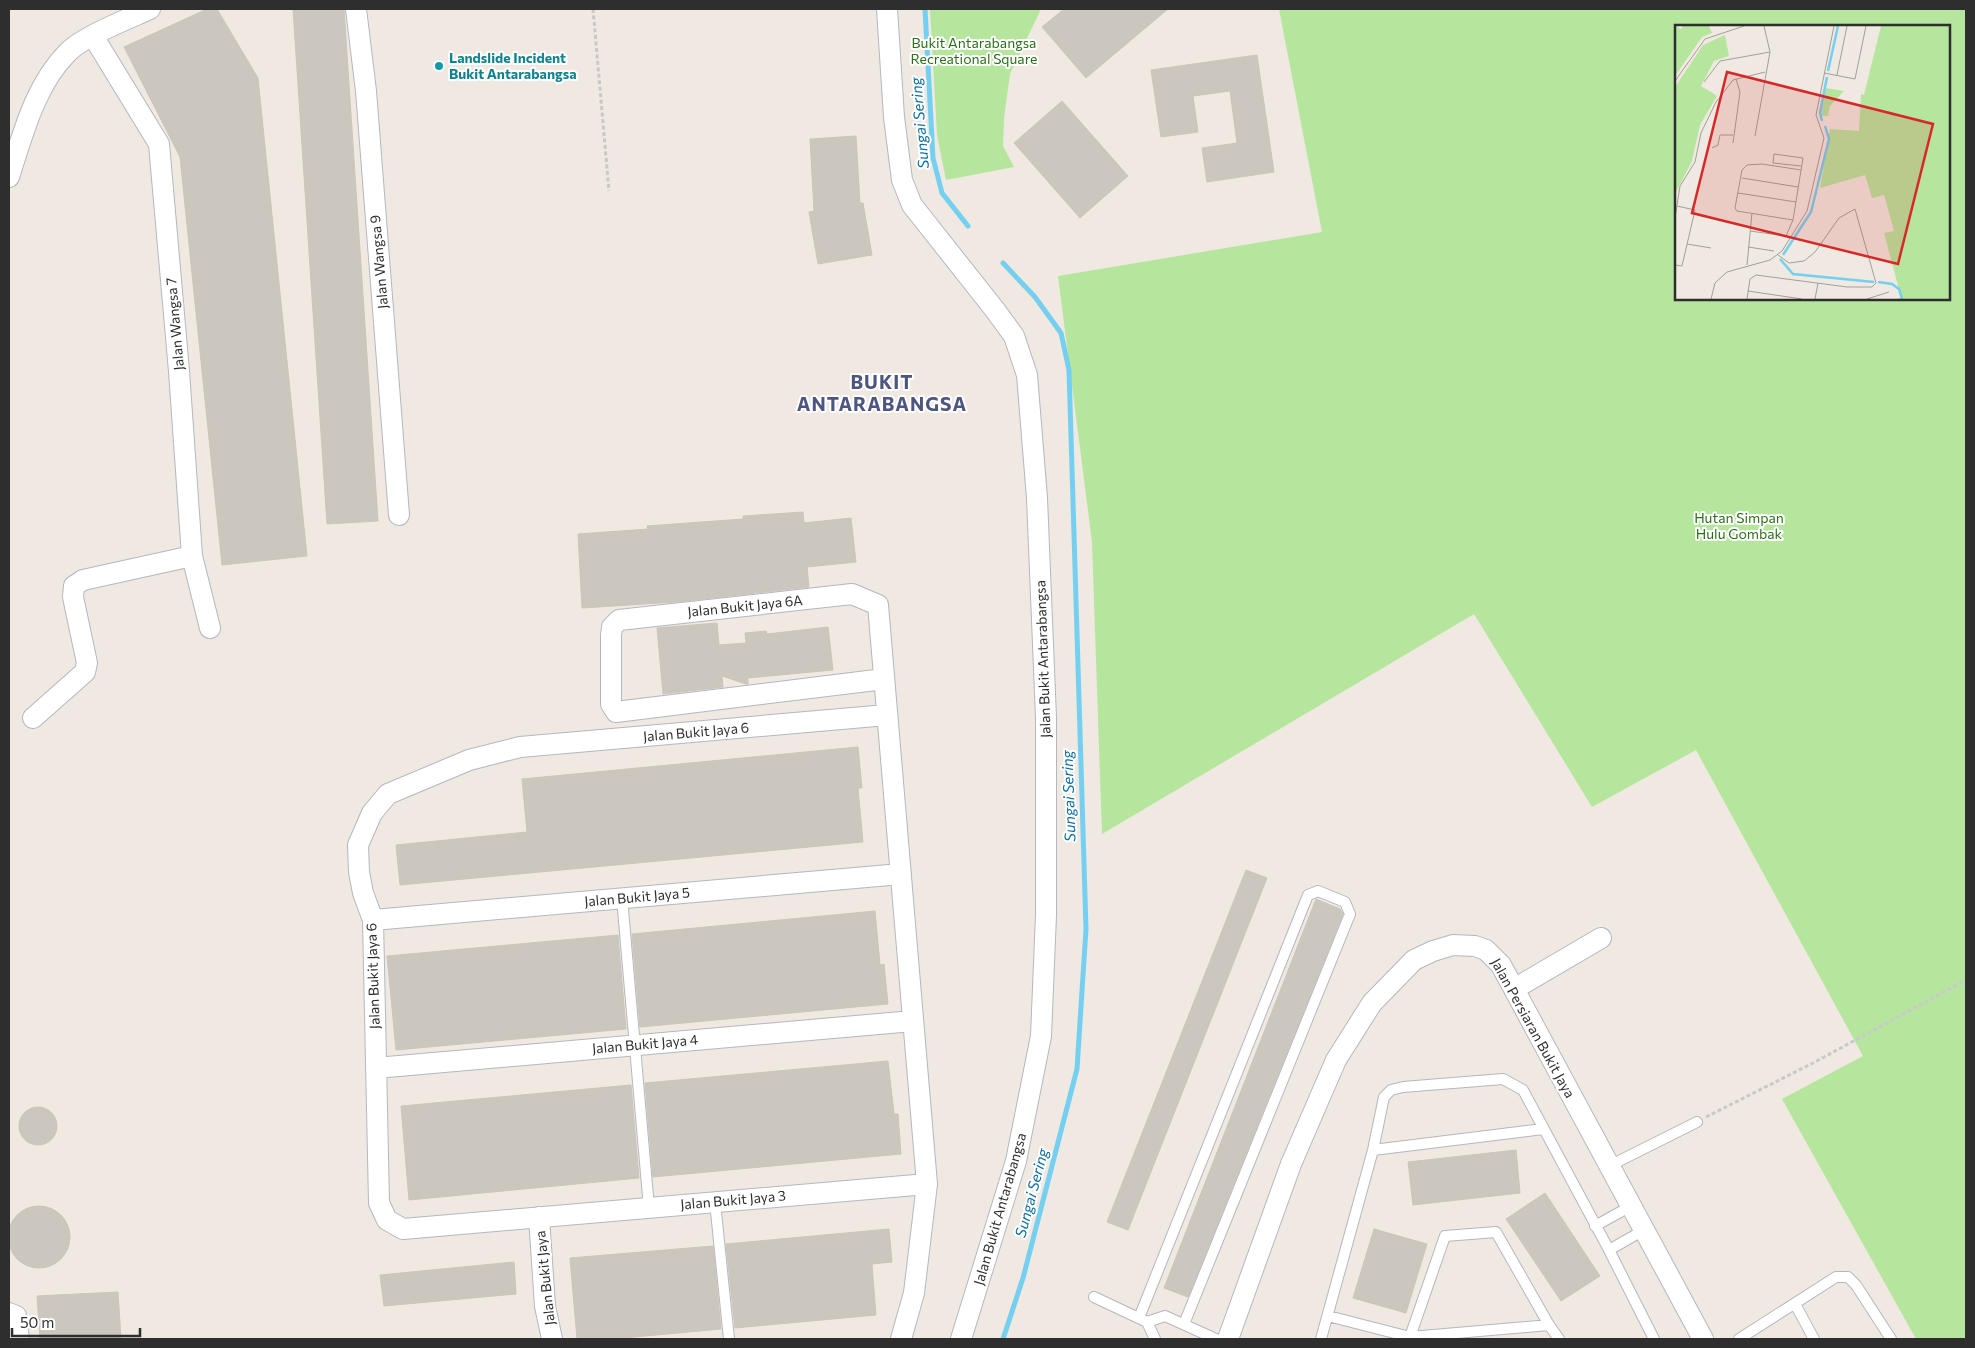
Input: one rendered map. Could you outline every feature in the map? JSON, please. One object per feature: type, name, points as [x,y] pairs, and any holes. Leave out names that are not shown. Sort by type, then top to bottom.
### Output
[{"type":"street","points":[[9,177],[41,88],[68,52],[93,36],[150,9]]},
{"type":"street","name":"Jalan Wangsa 9","points":[[356,9],[366,91],[400,515]]},
{"type":"street","name":"Jalan Bukit Antarabangsa","points":[[887,9],[894,117],[902,180],[912,205],[1014,336],[1027,375],[1037,498],[1046,718],[1046,915],[1042,1036],[1016,1161],[961,1339]]},
{"type":"street","name":"Jalan Wangsa 7","points":[[93,36],[159,144],[179,370],[192,556],[210,628]]},
{"type":"street","points":[[33,718],[85,672],[87,663],[73,597],[74,586],[83,580],[192,556]]},
{"type":"street","name":"Jalan Bukit Jaya 6A","points":[[852,594],[878,605],[884,679],[616,712],[611,704],[612,627],[619,620],[852,594]]},
{"type":"street","points":[[884,679],[927,1184],[914,1293],[902,1339]]},
{"type":"street","name":"Jalan Bukit Jaya 6","points":[[539,1217],[403,1229],[387,1220],[379,1203],[373,920],[363,893],[359,872],[358,845],[372,813],[388,794],[469,760],[520,747],[887,715]]},
{"type":"street","name":"Jalan Bukit Jaya 5","points":[[373,920],[900,874]]},
{"type":"street","points":[[1514,989],[1601,938]]},
{"type":"street","name":"Jalan Persiaran Bukit Jaya","points":[[1228,1339],[1291,1164],[1336,1060],[1372,1003],[1414,960],[1433,951],[1453,945],[1469,945],[1486,950],[1501,965],[1703,1339]]},
{"type":"street","name":"Jalan Bukit Jaya 4","points":[[376,1068],[913,1021]]},
{"type":"street","name":"Jalan Bukit Jaya 3","points":[[539,1217],[927,1184]]},
{"type":"street","name":"Jalan Bukit Jaya","points":[[539,1217],[545,1306],[552,1339]]},
{"type":"street","points":[[12,1314],[19,1339]]},
{"type":"lane","points":[[1143,1320],[1308,896],[1318,891],[1345,902],[1350,914],[1184,1324]]},
{"type":"lane","points":[[622,898],[649,1208]]},
{"type":"lane","points":[[1321,1339],[1373,1150],[1384,1097],[1391,1090],[1404,1087],[1503,1079],[1523,1090],[1609,1250],[1654,1339]]},
{"type":"lane","points":[[1609,1166],[1697,1122]]},
{"type":"lane","points":[[1373,1150],[1544,1129]]},
{"type":"lane","points":[[715,1202],[729,1339]]},
{"type":"lane","points":[[1595,1226],[1631,1206]]},
{"type":"lane","points":[[1609,1250],[1644,1230]]},
{"type":"lane","points":[[1410,1336],[1445,1236],[1496,1232],[1549,1325],[1559,1339]]},
{"type":"lane","points":[[1739,1339],[1836,1278],[1848,1277],[1856,1285],[1891,1339]]},
{"type":"lane","points":[[1094,1296],[1143,1320],[1155,1339]]},
{"type":"lane","points":[[1795,1304],[1814,1339]]},
{"type":"lane","points":[[1143,1320],[1165,1316],[1216,1339]]},
{"type":"lane","points":[[1328,1316],[1410,1336],[1549,1325]]},
{"type":"path","points":[[593,9],[609,191]]},
{"type":"path","points":[[1697,1122],[1813,1063],[1966,980]]},
{"type":"green space","name":"Bukit Antarabangsa Recreational Square","points":[[930,9],[1041,9],[1010,74],[1004,118],[1003,146],[1014,167],[946,180],[937,135]]},
{"type":"green space","name":"Hutan Simpan Hulu Gombak","points":[[1279,9],[1966,9],[1966,1339],[1916,1339],[1782,1099],[1863,1056],[1696,750],[1592,807],[1474,614],[1102,834],[1092,542],[1058,276],[1322,232]]},
{"type":"building","points":[[207,9],[217,9],[258,78],[307,556],[222,565],[180,157],[124,47]]},
{"type":"building","points":[[293,9],[344,9],[378,521],[327,524]]},
{"type":"building","points":[[1064,9],[1168,9],[1086,78],[1042,27]]},
{"type":"building","points":[[1257,55],[1274,172],[1207,182],[1202,148],[1237,143],[1230,91],[1193,96],[1198,132],[1161,137],[1151,70]]},
{"type":"building","points":[[1062,101],[1128,176],[1080,218],[1014,143]]},
{"type":"building","points":[[856,136],[860,203],[863,203],[872,255],[818,264],[809,212],[814,211],[810,139]]},
{"type":"building","points":[[803,512],[804,523],[851,518],[856,562],[807,567],[809,587],[676,602],[582,608],[578,534],[648,529],[647,526],[743,519],[743,516]]},
{"type":"building","points":[[717,623],[719,645],[746,643],[745,633],[766,631],[767,634],[828,627],[833,670],[748,678],[748,684],[722,676],[723,687],[663,694],[657,628]]},
{"type":"building","points":[[858,747],[862,788],[858,788],[863,842],[400,885],[396,845],[527,832],[522,779]]},
{"type":"building","points":[[1246,870],[1267,878],[1128,1230],[1107,1222]]},
{"type":"building","points":[[1316,899],[1340,909],[1343,914],[1188,1297],[1164,1288]]},
{"type":"building","points":[[875,911],[880,965],[884,964],[888,1004],[640,1027],[632,934]]},
{"type":"building","points":[[618,935],[626,1029],[396,1050],[387,956]]},
{"type":"building","points":[[888,1061],[894,1114],[898,1114],[901,1154],[653,1177],[645,1083]]},
{"type":"building","points":[[631,1085],[639,1178],[409,1200],[401,1106]]},
{"type":"building","points":[[38,1107],[51,1113],[57,1126],[51,1139],[38,1145],[25,1139],[19,1126],[25,1113]]},
{"type":"building","points":[[1516,1150],[1520,1193],[1413,1205],[1408,1162]]},
{"type":"building","points":[[1545,1193],[1600,1276],[1561,1301],[1506,1219]]},
{"type":"building","points":[[33,1206],[45,1206],[61,1215],[68,1225],[70,1237],[68,1249],[61,1259],[45,1268],[33,1268],[22,1263],[13,1254],[8,1243],[8,1231],[13,1220],[22,1211]]},
{"type":"building","points":[[889,1229],[892,1262],[872,1264],[876,1315],[735,1328],[726,1244]]},
{"type":"building","points":[[1374,1229],[1427,1244],[1406,1313],[1353,1298]]},
{"type":"building","points":[[713,1246],[721,1329],[613,1339],[577,1339],[570,1258]]},
{"type":"building","points":[[514,1262],[516,1294],[384,1306],[380,1275]]},
{"type":"building","points":[[118,1292],[121,1339],[40,1339],[37,1296]]},
{"type":"waterway","name":"Sungai Sering","points":[[925,9],[933,158],[942,193],[968,226]]},
{"type":"waterway","name":"Sungai Sering","points":[[1003,263],[1035,297],[1061,333],[1069,370],[1086,929],[1077,1069],[1023,1278],[1003,1339]]},
{"type":"place","name":"Landslide Incident Bukit Antarabangsa","points":[[439,66]]},
{"type":"district","name":"BUKIT ANTARABANGSA","points":[[882,393]]}]
